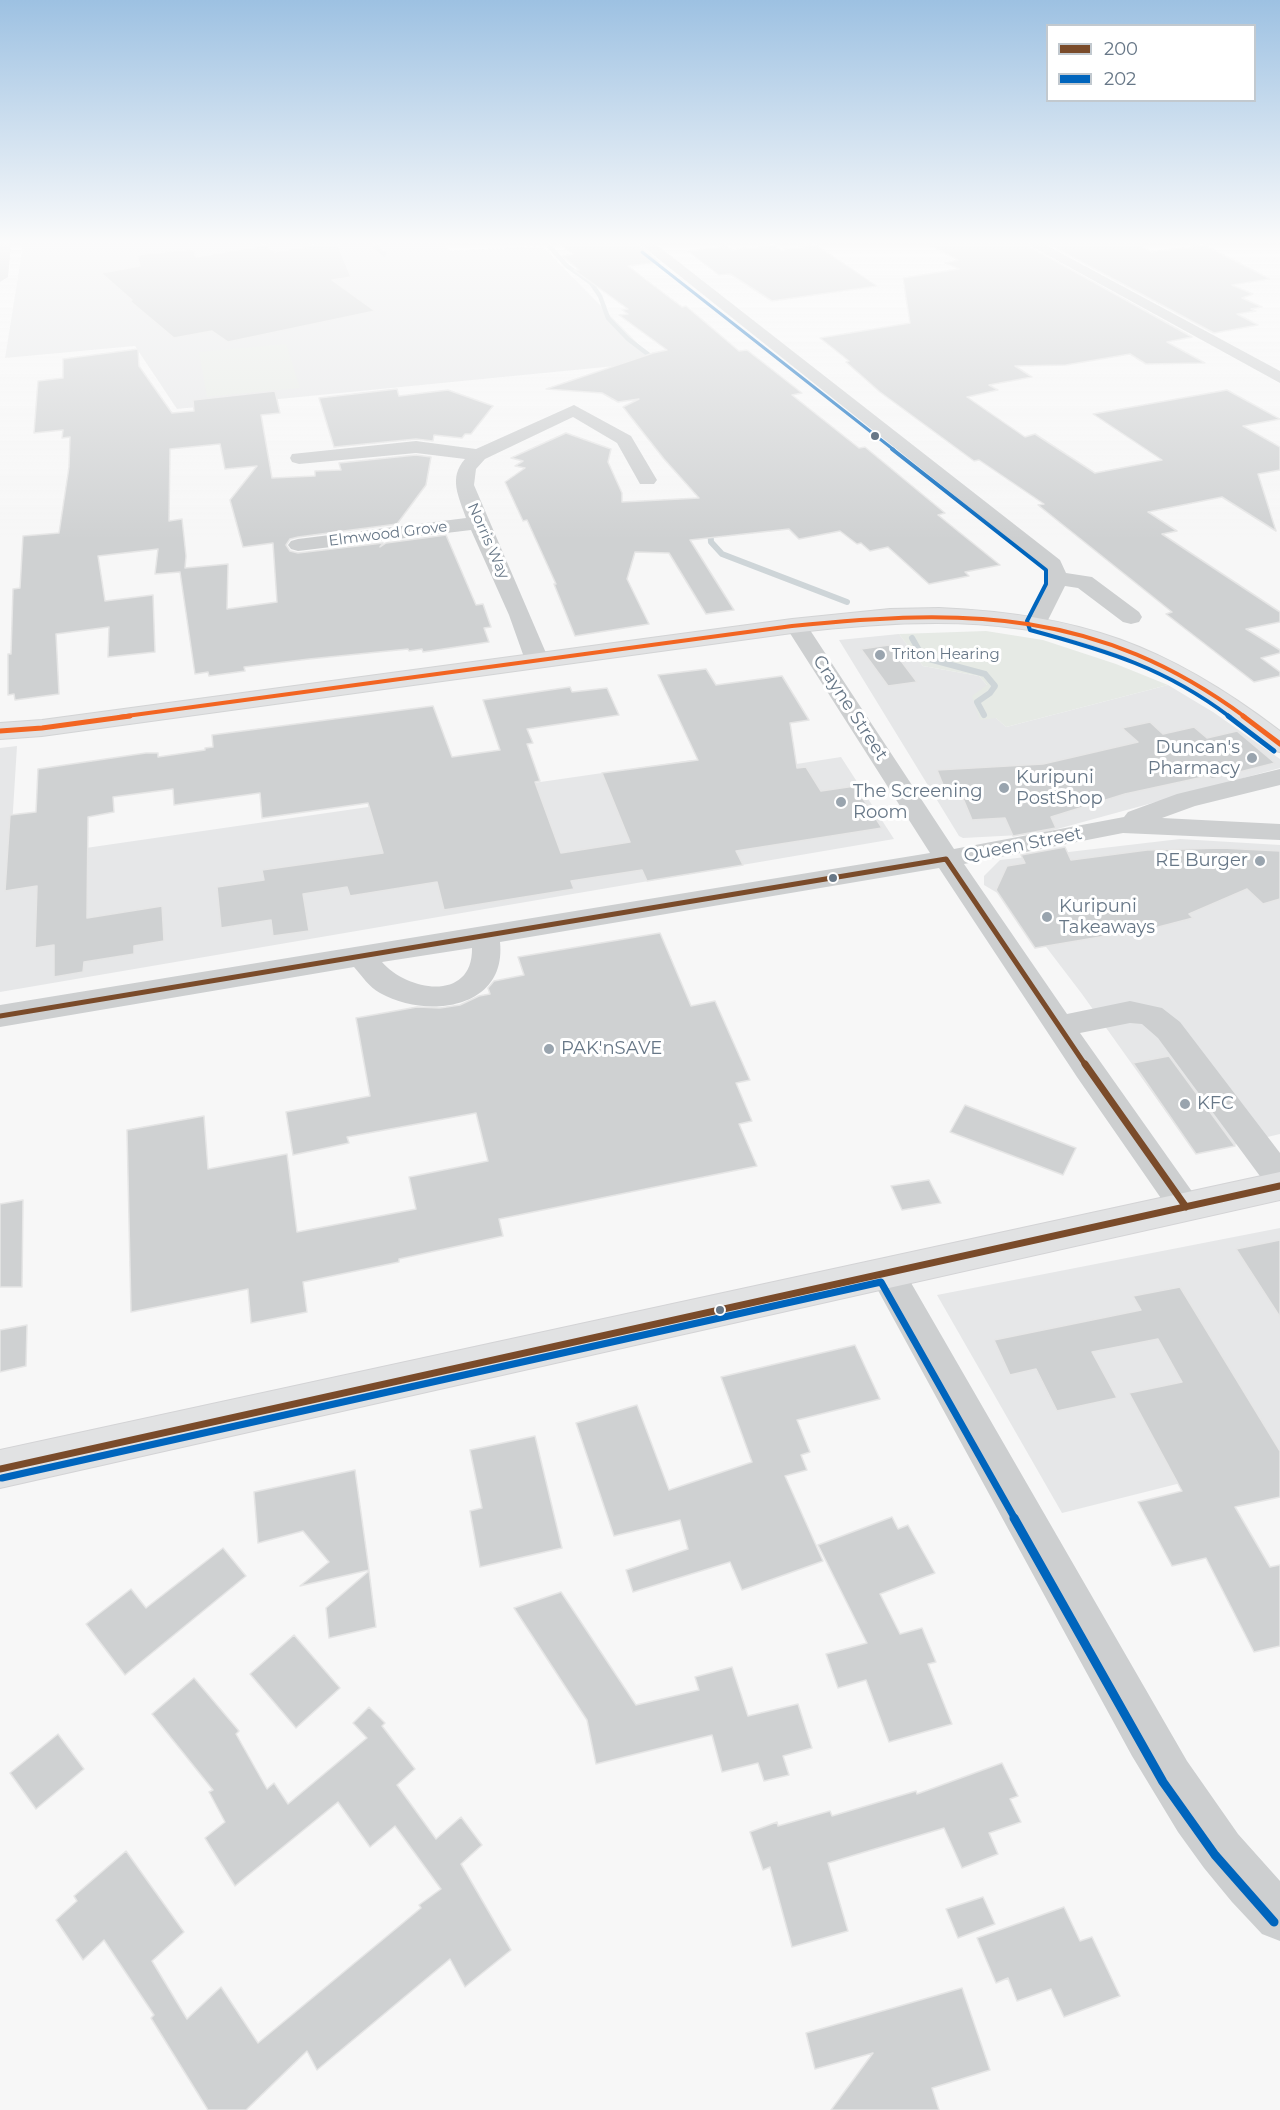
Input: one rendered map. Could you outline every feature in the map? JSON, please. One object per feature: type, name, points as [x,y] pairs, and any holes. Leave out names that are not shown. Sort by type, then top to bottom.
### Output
[{"type":"main road","points":[[0,731],[147,714],[797,627],[932,614],[992,617],[1099,638],[1175,670],[1212,692],[1280,744]]},
{"type":"main road","points":[[0,1469],[1280,1186]]},
{"type":"street","points":[[773,343],[1053,564],[1056,578],[1036,624]]},
{"type":"street","points":[[1217,343],[1280,378]]},
{"type":"street","points":[[299,458],[416,447],[478,456],[574,410],[624,440],[647,480]]},
{"type":"street","name":"Norris Way","points":[[478,456],[467,468],[464,485],[478,523],[505,578],[537,660]]},
{"type":"street","name":"Elmwood Grove","points":[[298,545],[478,523]]},
{"type":"street","points":[[1056,578],[1084,582],[1131,617]]},
{"type":"street","name":"Crayne Street","points":[[797,627],[946,859],[1186,1207]]},
{"type":"street","name":"Queen Street","points":[[1123,825],[1148,812],[1176,803],[1280,777]]},
{"type":"street","name":"Queen Street","points":[[0,1016],[1016,848],[1123,825],[1182,825],[1280,832]]},
{"type":"street","points":[[362,956],[390,986],[431,997],[445,995],[469,987],[484,970],[485,935]]},
{"type":"street","points":[[1059,1026],[1130,1012],[1150,1015],[1169,1030],[1280,1178]]},
{"type":"street","points":[[886,1272],[1151,1742],[1193,1811],[1251,1889],[1280,1916]]},
{"type":"shaded area","points":[[7,343],[638,343],[656,362],[177,409],[135,346],[5,358]]},
{"type":"shaded area","points":[[286,344],[300,388],[207,397],[199,352]]},
{"type":"shaded area","points":[[986,631],[1043,640],[1116,664],[1168,685],[1006,727],[996,718],[980,720],[972,696],[987,685],[979,676],[923,666],[899,634]]},
{"type":"shaded area","points":[[899,634],[923,666],[979,676],[987,685],[996,718],[1006,727],[1168,685],[1213,712],[1280,759],[1280,768],[1039,834],[963,838],[959,836],[839,640]]},
{"type":"shaded area","points":[[17,746],[10,859],[692,760],[701,779],[841,757],[894,839],[0,992],[0,748]]},
{"type":"shaded area","points":[[1180,839],[1280,845],[1280,1134],[1196,1154],[1082,994],[1011,901],[984,885],[984,876],[1000,860]]},
{"type":"shaded area","points":[[1280,1228],[1280,1458],[1062,1513],[937,1295]]},
{"type":"building","points":[[658,343],[730,343],[739,351],[747,350],[802,393],[792,395],[859,448],[865,447],[945,513],[938,515],[1000,565],[965,572],[969,576],[929,584],[888,547],[870,551],[840,531],[799,539],[789,529],[690,540],[734,610],[706,614],[669,553],[635,552],[627,579],[649,624],[575,636],[554,584],[556,584],[527,520],[523,521],[505,482],[525,468],[515,466],[523,461],[511,458],[566,433],[611,449],[608,462],[622,493],[622,502],[699,498],[664,459],[623,407],[639,399],[618,402],[602,393],[546,389],[667,350]]},
{"type":"building","points":[[827,343],[1170,343],[1205,363],[1146,364],[1130,354],[1066,365],[1015,366],[1032,377],[989,385],[998,390],[967,397],[1025,437],[1035,434],[1095,473],[1162,460],[1093,414],[1227,390],[1280,419],[1243,426],[1280,447],[1280,470],[1258,474],[1276,531],[1222,497],[1148,512],[1177,531],[1162,534],[1280,612],[1280,622],[1246,629],[1280,650],[1280,653],[1261,658],[1280,672],[1280,676],[1254,682],[1166,614],[1172,612],[1038,505],[1044,504],[979,460],[974,461],[880,392],[846,362],[849,361]]},
{"type":"building","points":[[138,349],[139,366],[172,413],[194,411],[193,400],[275,391],[280,413],[261,415],[272,478],[315,476],[315,471],[341,470],[339,463],[416,455],[431,457],[426,485],[397,524],[298,537],[290,539],[286,545],[290,551],[298,553],[383,543],[380,547],[386,543],[446,535],[476,605],[483,604],[491,627],[484,628],[489,642],[423,652],[422,649],[409,651],[408,649],[309,659],[244,667],[245,671],[209,676],[208,672],[195,674],[180,572],[155,574],[158,549],[98,556],[105,601],[153,595],[155,652],[108,657],[109,627],[56,634],[59,694],[15,700],[14,694],[8,695],[8,654],[11,654],[13,589],[20,588],[23,536],[59,533],[69,467],[70,437],[62,438],[63,430],[34,433],[38,381],[63,378],[63,359]],"holes":[[[220,444],[225,469],[257,466],[230,500],[243,547],[273,543],[277,602],[227,609],[228,564],[185,568],[182,519],[169,521],[170,449]]]},
{"type":"building","points":[[397,389],[399,396],[448,390],[493,406],[471,434],[465,434],[462,438],[434,435],[433,441],[416,439],[334,447],[319,398]]},
{"type":"building","points":[[889,645],[917,682],[888,686],[861,649]]},
{"type":"building","points":[[706,669],[716,685],[782,676],[809,720],[790,723],[797,768],[806,767],[821,791],[855,786],[882,828],[736,851],[743,865],[647,881],[642,870],[571,881],[574,889],[444,910],[437,882],[350,896],[347,887],[303,894],[309,931],[273,936],[271,920],[221,928],[217,887],[264,880],[262,870],[383,853],[368,803],[262,818],[260,793],[174,805],[173,789],[113,797],[114,812],[88,817],[87,918],[162,906],[164,941],[134,946],[134,954],[84,962],[83,972],[54,977],[54,945],[35,948],[37,886],[5,891],[10,815],[36,812],[38,769],[146,753],[158,753],[158,757],[205,750],[205,748],[213,747],[212,735],[433,706],[452,757],[500,750],[483,700],[570,687],[572,692],[607,688],[619,715],[527,729],[533,743],[527,744],[540,781],[535,782],[561,853],[630,842],[602,773],[698,760],[658,675]]},
{"type":"building","points":[[1150,722],[1163,734],[1194,727],[1207,738],[1237,731],[1275,763],[1212,779],[1208,776],[1125,794],[1051,817],[1056,828],[1013,836],[1005,818],[972,820],[962,796],[948,797],[937,770],[1043,764],[1138,742],[1122,728]]},
{"type":"building","points":[[1065,847],[1071,860],[1147,850],[1222,848],[1280,851],[1280,899],[1263,904],[1247,889],[1189,914],[1193,918],[1120,937],[1118,934],[1035,948],[996,890],[1007,866],[1025,863],[1021,855]]},
{"type":"building","name":"PAK'nSAVE","points":[[660,933],[691,1006],[715,1001],[750,1080],[736,1083],[752,1121],[739,1124],[757,1166],[499,1219],[503,1236],[399,1259],[399,1262],[303,1282],[307,1312],[251,1323],[248,1289],[131,1312],[127,1130],[204,1116],[208,1169],[287,1154],[297,1232],[416,1209],[409,1177],[488,1161],[476,1113],[347,1137],[349,1143],[293,1155],[286,1112],[370,1096],[356,1018],[417,1007],[440,1008],[460,1005],[479,996],[490,994],[488,988],[494,981],[524,975],[518,957]]},
{"type":"building","name":"KFC","points":[[1169,1056],[1235,1146],[1196,1154],[1133,1063]]},
{"type":"building","points":[[965,1105],[1076,1148],[1063,1175],[950,1132]]},
{"type":"building","points":[[929,1180],[941,1203],[902,1210],[891,1186]]},
{"type":"building","points":[[23,1200],[22,1287],[0,1287],[0,1204]]},
{"type":"building","points":[[1280,1240],[1280,1317],[1236,1249]]},
{"type":"building","points":[[1180,1287],[1280,1451],[1280,1497],[1235,1507],[1270,1567],[1280,1565],[1280,1646],[1254,1652],[1206,1558],[1172,1566],[1138,1502],[1182,1491],[1129,1393],[1182,1382],[1158,1339],[1092,1352],[1117,1398],[1057,1411],[1036,1369],[1010,1375],[994,1340],[1141,1310],[1133,1296]]},
{"type":"building","points":[[27,1325],[26,1366],[0,1372],[0,1330]]},
{"type":"building","points":[[855,1345],[880,1399],[797,1420],[810,1452],[801,1455],[807,1470],[785,1476],[823,1561],[742,1590],[730,1562],[633,1592],[626,1570],[688,1549],[680,1520],[614,1536],[576,1423],[637,1405],[669,1490],[752,1462],[721,1377]]},
{"type":"building","points":[[535,1436],[562,1548],[480,1567],[470,1511],[482,1508],[470,1450]]},
{"type":"building","points":[[355,1470],[369,1570],[300,1586],[329,1562],[303,1531],[258,1543],[254,1492]]},
{"type":"building","points":[[892,1517],[898,1529],[908,1525],[935,1573],[880,1594],[900,1634],[922,1628],[936,1662],[928,1664],[952,1724],[889,1742],[866,1680],[838,1688],[826,1654],[867,1643],[818,1545]]},
{"type":"building","points":[[223,1548],[246,1576],[125,1675],[86,1624],[131,1589],[146,1608]]},
{"type":"building","points":[[369,1571],[376,1627],[329,1638],[326,1608]]},
{"type":"building","points":[[561,1592],[636,1705],[699,1690],[695,1677],[732,1667],[748,1716],[798,1704],[812,1748],[783,1756],[789,1775],[764,1781],[758,1763],[722,1772],[712,1735],[596,1764],[587,1720],[514,1608]]},
{"type":"building","points":[[294,1635],[340,1688],[296,1728],[250,1674]]},
{"type":"building","points":[[194,1678],[239,1731],[236,1734],[267,1789],[274,1783],[288,1804],[367,1738],[353,1723],[369,1707],[385,1723],[382,1726],[415,1769],[397,1785],[436,1839],[461,1817],[482,1845],[461,1864],[511,1950],[465,1987],[450,1959],[317,2070],[307,2051],[246,2110],[208,2110],[151,2018],[154,2015],[104,1940],[83,1960],[56,1920],[77,1901],[74,1896],[126,1851],[184,1932],[152,1961],[187,2019],[221,1987],[258,2043],[421,1908],[419,1905],[441,1889],[395,1826],[370,1847],[338,1802],[235,1886],[205,1838],[225,1822],[209,1792],[213,1790],[152,1714]]},
{"type":"building","points":[[58,1734],[84,1769],[36,1809],[10,1773]]},
{"type":"building","points":[[1002,1763],[1018,1796],[1010,1799],[1021,1822],[989,1833],[998,1854],[962,1868],[944,1828],[828,1863],[848,1931],[792,1947],[770,1867],[763,1870],[750,1832],[777,1822],[778,1826],[830,1811],[832,1816],[916,1791],[917,1794]]},
{"type":"building","points":[[983,1897],[995,1924],[958,1938],[946,1909]]},
{"type":"building","points":[[1064,1907],[1080,1941],[1092,1937],[1120,1996],[1064,2017],[1051,1989],[1017,2001],[1008,1978],[996,1983],[977,1938]]},
{"type":"building","points":[[962,1988],[990,2070],[932,2088],[939,2110],[831,2110],[873,2053],[815,2069],[806,2033]]},
{"type":"waterway","points":[[634,343],[657,361]]},
{"type":"waterway","points":[[710,526],[711,542],[722,554],[847,602]]},
{"type":"waterway","points":[[912,638],[920,652],[929,659],[985,674],[995,686],[990,693],[977,702],[984,715]]},
{"type":"transit line","name":"202","points":[[758,343],[1046,570],[1046,584],[1027,621],[1030,630],[1105,650],[1155,670],[1211,703],[1274,751]]},
{"type":"transit line","points":[[0,731],[42,728],[792,626],[936,616],[1030,623],[1077,633],[1123,647],[1167,667],[1196,684],[1280,744]]},
{"type":"transit line","name":"200","points":[[0,1016],[946,859],[1088,1069],[1186,1207]]},
{"type":"transit line","name":"200","points":[[0,1469],[1280,1186]]},
{"type":"transit line","name":"202","points":[[2,1478],[881,1282],[1163,1782],[1215,1855],[1274,1922]]},
{"type":"place","name":"Triton Hearing","points":[[880,655]]},
{"type":"place","name":"Duncan's Pharmacy","points":[[1252,758]]},
{"type":"place","name":"Kuripuni PostShop","points":[[1004,788]]},
{"type":"place","name":"The Screening Room","points":[[841,802]]},
{"type":"place","name":"RE Burger","points":[[1260,861]]},
{"type":"place","name":"Kuripuni Takeaways","points":[[1047,917]]},
{"type":"place","name":"PAK'nSAVE","points":[[549,1049]]},
{"type":"place","name":"KFC","points":[[1185,1104]]}]
